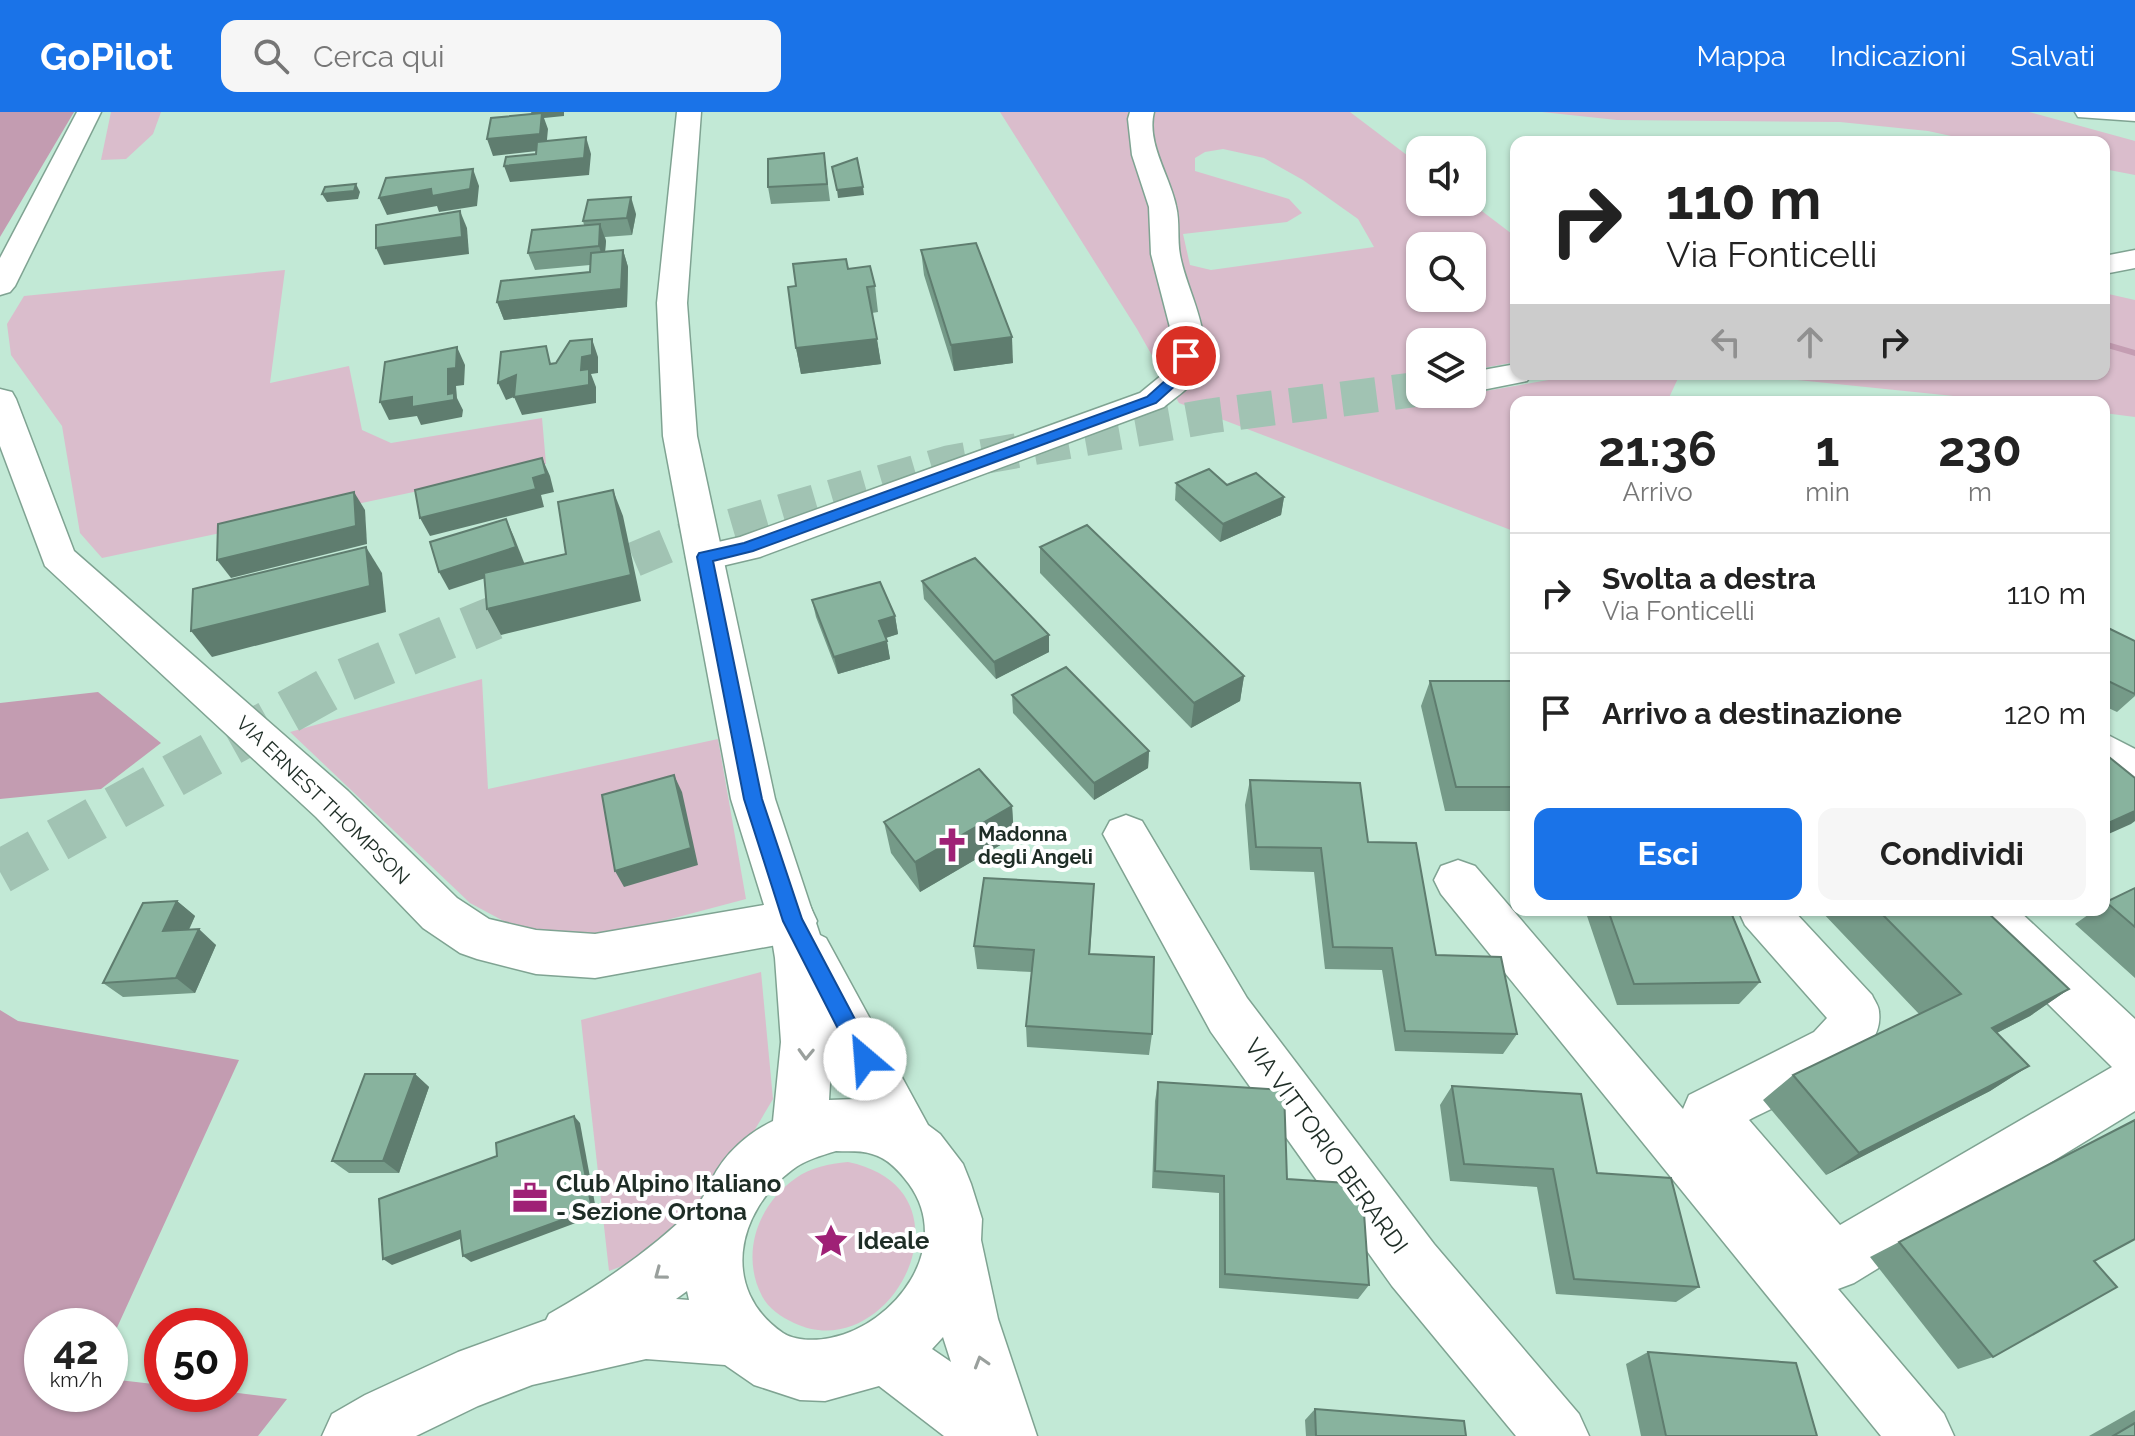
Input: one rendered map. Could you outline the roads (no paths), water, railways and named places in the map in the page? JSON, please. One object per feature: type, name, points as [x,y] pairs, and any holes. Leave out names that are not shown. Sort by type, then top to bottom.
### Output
[{"type":"street","points":[[0,286],[89,112]]},
{"type":"street","points":[[689,112],[672,303],[680,436],[753,799],[793,921],[908,1142],[934,1166],[950,1200],[968,1319],[1005,1436]]},
{"type":"street","points":[[705,557],[747,548],[1152,400],[1183,373],[1189,339],[1165,254],[1163,207],[1145,155],[1140,119],[1142,112]]},
{"type":"street","points":[[2087,112],[2135,114]]},
{"type":"street","points":[[2110,264],[2135,259]]},
{"type":"street","points":[[1486,379],[1510,375]]},
{"type":"street","name":"VIA ERNEST THOMPSON","points":[[0,399],[58,557],[332,804],[440,913],[477,938],[536,952],[595,956],[793,921]]},
{"type":"street","points":[[2110,754],[2135,771]]},
{"type":"street","name":"VIA VITTORIO BERARDI","points":[[1126,834],[1229,1015],[1413,1265],[1557,1436]]},
{"type":"street","points":[[1458,880],[1922,1436]]},
{"type":"street","points":[[1767,916],[1854,1011],[1852,1028],[1832,1049],[1708,1113],[1833,1262],[2135,1082]]},
{"type":"street","points":[[1991,916],[2135,1054]]},
{"type":"street","points":[[793,921],[805,999],[807,1042],[799,1136]]},
{"type":"street","points":[[908,1142],[874,1128],[836,1125],[799,1136],[765,1156],[737,1186],[719,1224],[713,1264],[719,1303],[738,1336],[769,1360],[806,1372],[846,1369],[885,1353],[913,1331],[934,1303],[949,1272],[954,1239]]},
{"type":"street","points":[[354,1436],[406,1406],[522,1360],[577,1331],[676,1262],[719,1224]]},
{"type":"street","points":[[522,1360],[649,1329],[738,1336]]},
{"type":"street","points":[[885,1353],[953,1401],[989,1436]]},
{"type":"waterway","points":[[2110,346],[2135,353]]},
{"type":"tunnel","points":[[490,620],[671,544],[948,463],[1210,416],[1406,391]]},
{"type":"tunnel","points":[[0,872],[345,680],[494,618]]},
{"type":"place","name":"Madonna degli Angeli","points":[[952,845]]},
{"type":"place","name":"Club Alpino Italiano - Sezione Ortona","points":[[530,1198]]},
{"type":"place","name":"Ideale","points":[[831,1241]]}]
